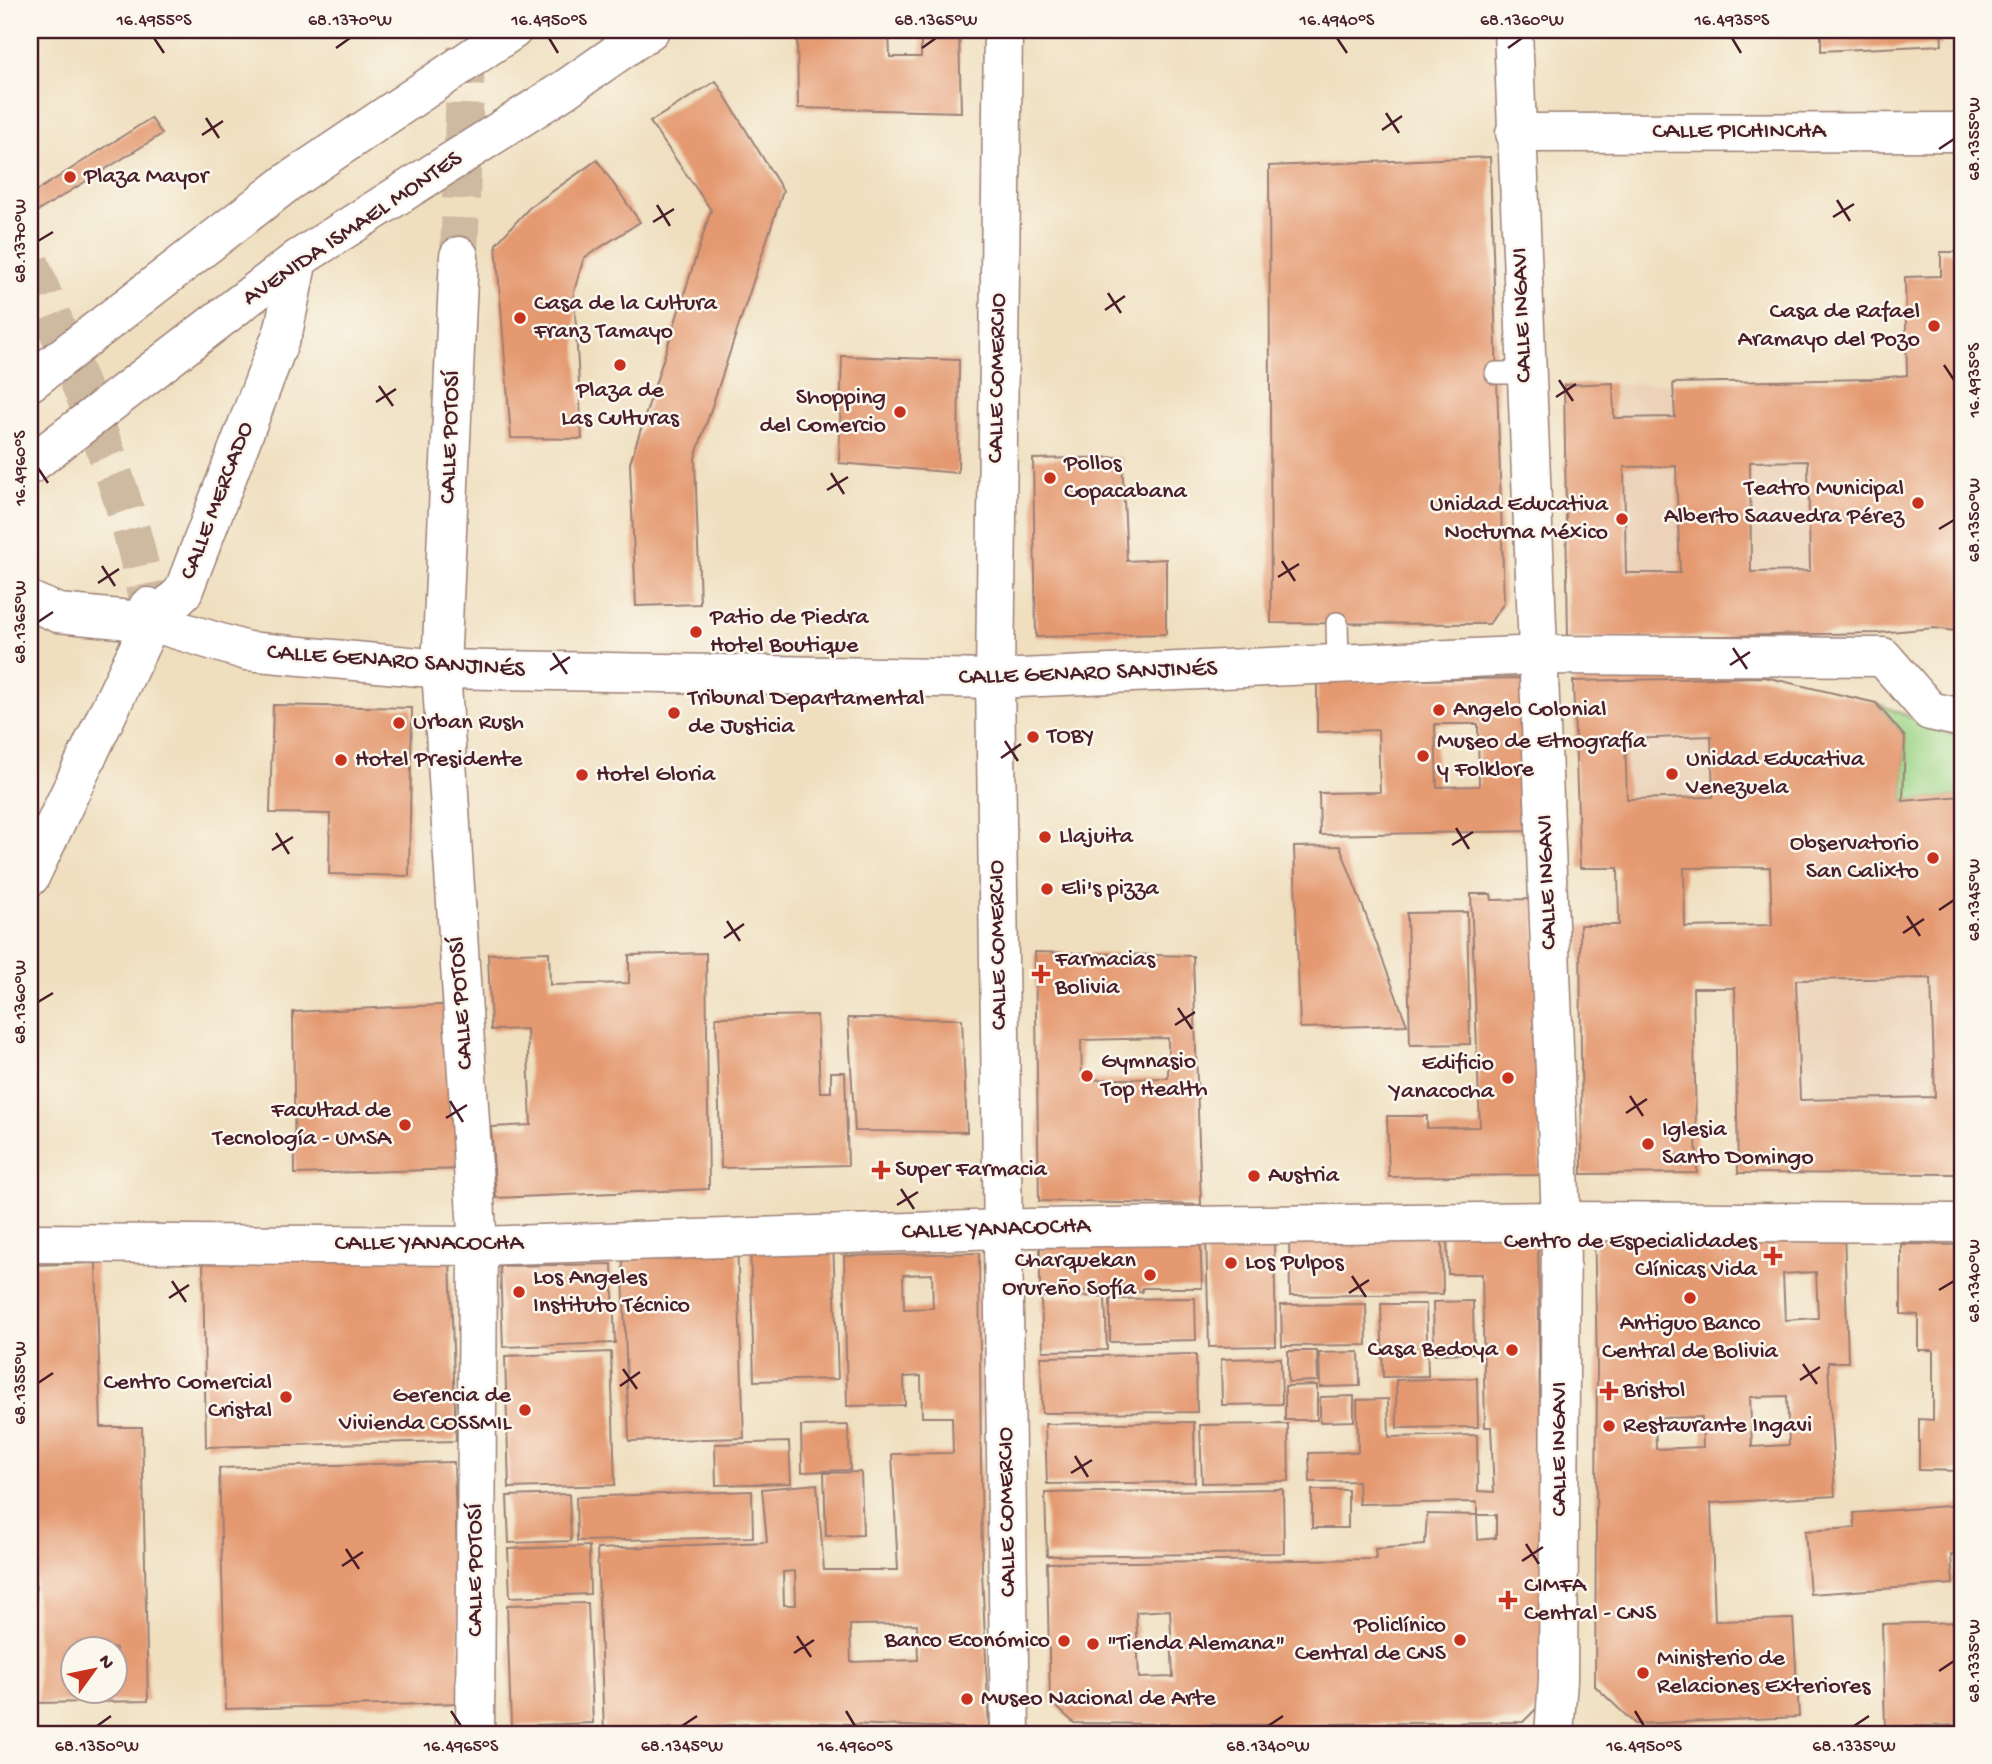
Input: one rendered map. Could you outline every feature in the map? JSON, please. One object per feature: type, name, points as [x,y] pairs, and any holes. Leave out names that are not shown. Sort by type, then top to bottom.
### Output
[{"type":"street","points":[[30,382],[288,182],[513,30]]},
{"type":"street","name":"AVENIDA ISMAEL MONTES","points":[[30,465],[298,260],[564,90],[650,30]]},
{"type":"street","name":"CALLE COMERCIO","points":[[1003,30],[995,680],[1010,1734]]},
{"type":"street","name":"CALLE INGAVI","points":[[1513,30],[1515,133],[1511,373],[1539,654],[1561,1221],[1558,1680],[1554,1734]]},
{"type":"street","name":"CALLE PICHINCHA","points":[[1515,133],[1962,131]]},
{"type":"street","name":"CALLE POTOSÍ","points":[[460,256],[441,669],[478,1246],[475,1734]]},
{"type":"street","name":"CALLE MERCADO","points":[[30,877],[150,614],[183,592],[284,329],[298,260]]},
{"type":"street","name":"CALLE GENARO SANJINÉS","points":[[30,601],[58,613],[150,614],[247,651],[441,669],[995,680],[1539,654],[1883,657],[1930,711],[1962,718]]},
{"type":"street","name":"CALLE YANACOCHA","points":[[30,1243],[478,1246],[1004,1229],[1561,1221],[1962,1223]]},
{"type":"lane","points":[[1337,623],[1338,663]]},
{"type":"shaded area","points":[[1871,379],[1878,633],[1568,639],[1564,385]]},
{"type":"shaded area","points":[[1765,677],[1876,703],[1905,737],[1903,801],[1945,963],[1962,962],[1962,1174],[1738,1173],[1734,926],[1772,925],[1770,867],[1580,868],[1573,681]]},
{"type":"green space","points":[[1876,703],[1955,736],[1962,735],[1962,796],[1903,801],[1905,737]]},
{"type":"building","points":[[797,30],[889,30],[890,57],[921,57],[921,30],[959,30],[961,112],[798,108]]},
{"type":"building","points":[[1821,30],[1941,30],[1942,45],[1821,51]]},
{"type":"building","points":[[716,81],[783,191],[695,458],[700,604],[636,606],[630,463],[711,210],[650,122]]},
{"type":"building","points":[[151,118],[162,134],[30,216],[30,195]]},
{"type":"building","points":[[1490,157],[1504,603],[1489,624],[1271,623],[1269,166]]},
{"type":"building","points":[[597,160],[640,222],[584,258],[574,292],[582,439],[511,438],[496,244],[529,208]]},
{"type":"building","points":[[1941,252],[1962,252],[1962,632],[1934,628],[1878,633],[1568,639],[1564,385],[1613,383],[1614,418],[1675,417],[1673,383],[1871,379],[1907,375],[1905,277],[1941,276]],"holes":[[[1808,461],[1810,571],[1751,572],[1750,462]],[[1676,466],[1680,573],[1626,573],[1624,467]]]},
{"type":"building","name":"Shopping del Comercio","points":[[842,356],[959,360],[958,473],[839,463]]},
{"type":"building","points":[[1122,457],[1127,561],[1166,559],[1166,634],[1036,637],[1033,459]]},
{"type":"building","points":[[1765,677],[1876,703],[1905,737],[1903,801],[1962,796],[1962,993],[1958,993],[1962,1174],[1738,1173],[1735,988],[1693,988],[1697,1173],[1582,1174],[1580,925],[1619,925],[1618,868],[1580,868],[1573,681]],"holes":[[[1711,736],[1713,797],[1627,799],[1625,739]],[[1770,867],[1772,925],[1685,927],[1684,868]],[[1931,978],[1935,1097],[1800,1100],[1796,980]]]},
{"type":"building","points":[[1526,678],[1530,831],[1320,835],[1319,793],[1380,792],[1378,730],[1317,732],[1317,682]],"holes":[[[1435,724],[1478,724],[1479,786],[1437,787]]]},
{"type":"building","name":"Hotel Presidente","points":[[273,705],[412,708],[409,876],[329,874],[330,814],[270,813]]},
{"type":"building","points":[[1340,846],[1407,1025],[1300,1028],[1294,847]]},
{"type":"building","points":[[1471,894],[1491,894],[1492,900],[1535,899],[1540,1175],[1389,1177],[1387,1116],[1427,1116],[1427,1128],[1480,1127]]},
{"type":"building","points":[[1467,912],[1470,1044],[1410,1045],[1407,913]]},
{"type":"building","points":[[549,952],[550,985],[629,983],[629,955],[706,953],[709,1189],[496,1198],[491,1127],[531,1125],[527,1029],[491,1030],[488,954]]},
{"type":"building","points":[[1035,952],[1193,956],[1201,1205],[1039,1201]],"holes":[[[1168,1038],[1168,1078],[1082,1080],[1081,1040]]]},
{"type":"building","name":"Facultad de Tecnología - UMSA","points":[[459,1004],[462,1169],[295,1174],[293,1012]]},
{"type":"building","points":[[817,1015],[820,1092],[831,1092],[831,1072],[845,1072],[848,1165],[721,1168],[716,1017]]},
{"type":"building","points":[[848,1018],[962,1019],[967,1132],[855,1131]]},
{"type":"building","points":[[1594,1221],[1844,1229],[1848,1362],[1828,1362],[1835,1496],[1711,1503],[1715,1621],[1793,1619],[1799,1717],[1635,1724],[1595,1686],[1597,1366]],"holes":[[[1816,1272],[1818,1318],[1785,1320],[1783,1274]],[[1787,1396],[1789,1445],[1752,1447],[1750,1397]],[[1702,1417],[1703,1447],[1656,1449],[1655,1418]]]},
{"type":"building","points":[[1538,1231],[1543,1702],[1523,1722],[1238,1725],[1074,1723],[1050,1701],[1047,1563],[1376,1559],[1375,1549],[1425,1545],[1427,1514],[1477,1515],[1477,1502],[1359,1504],[1358,1481],[1310,1482],[1309,1453],[1358,1452],[1357,1400],[1388,1399],[1389,1437],[1477,1435],[1478,1491],[1494,1492],[1491,1427],[1485,1427],[1482,1274],[1448,1274],[1447,1232]],"holes":[[[1477,1515],[1496,1515],[1496,1538],[1478,1540]],[[1170,1610],[1173,1677],[1139,1678],[1136,1612]]]},
{"type":"building","points":[[1200,1232],[1202,1288],[1142,1288],[1142,1292],[1040,1290],[1040,1239]]},
{"type":"building","points":[[1442,1232],[1443,1294],[1290,1296],[1289,1235]]},
{"type":"building","points":[[1274,1235],[1276,1346],[1209,1347],[1206,1236]]},
{"type":"building","points":[[833,1240],[838,1379],[754,1381],[750,1242]]},
{"type":"building","points":[[737,1241],[744,1438],[629,1441],[622,1244]]},
{"type":"building","points":[[1901,1244],[1962,1245],[1962,1471],[1919,1470],[1919,1419],[1933,1420],[1933,1350],[1918,1350],[1918,1315],[1901,1314]]},
{"type":"building","points":[[979,1253],[982,1571],[989,1729],[792,1722],[604,1732],[597,1549],[767,1542],[762,1489],[817,1484],[824,1570],[898,1570],[892,1454],[953,1453],[952,1417],[922,1417],[921,1376],[904,1377],[905,1405],[847,1406],[844,1256]],"holes":[[[932,1274],[933,1308],[904,1309],[903,1275]],[[795,1571],[796,1605],[784,1605],[783,1572]],[[917,1624],[918,1660],[851,1662],[850,1625]]]},
{"type":"building","points":[[450,1257],[456,1441],[206,1447],[203,1261]]},
{"type":"building","points":[[96,1263],[101,1427],[142,1427],[148,1701],[130,1701],[130,1634],[60,1634],[60,1703],[38,1703],[35,1554],[30,1554],[30,1265]]},
{"type":"building","points":[[612,1264],[615,1343],[503,1347],[500,1266]]},
{"type":"building","points":[[1105,1296],[1107,1350],[1043,1351],[1041,1297]]},
{"type":"building","points":[[1195,1298],[1196,1340],[1110,1342],[1110,1299]]},
{"type":"building","points":[[1473,1301],[1474,1353],[1434,1354],[1433,1302]]},
{"type":"building","points":[[1366,1304],[1367,1345],[1282,1346],[1281,1305]]},
{"type":"building","points":[[1381,1304],[1426,1304],[1428,1376],[1383,1377]]},
{"type":"building","points":[[1288,1351],[1317,1351],[1318,1381],[1288,1382]]},
{"type":"building","points":[[611,1352],[615,1485],[509,1488],[505,1356]]},
{"type":"building","points":[[1359,1352],[1360,1386],[1320,1387],[1319,1353]]},
{"type":"building","points":[[1196,1354],[1197,1412],[1042,1413],[1041,1357]]},
{"type":"building","points":[[1281,1358],[1282,1404],[1222,1405],[1221,1359]]},
{"type":"building","points":[[1477,1378],[1478,1427],[1397,1428],[1396,1380]]},
{"type":"building","points":[[1317,1385],[1317,1420],[1285,1420],[1285,1386]]},
{"type":"building","points":[[1354,1396],[1354,1421],[1320,1422],[1320,1397]]},
{"type":"building","points":[[1194,1422],[1195,1482],[1047,1484],[1045,1424]]},
{"type":"building","points":[[1288,1424],[1289,1481],[1202,1483],[1200,1425]]},
{"type":"building","points":[[848,1425],[850,1470],[802,1472],[801,1426]]},
{"type":"building","points":[[789,1442],[791,1483],[716,1485],[715,1444]]},
{"type":"building","points":[[454,1462],[462,1703],[226,1709],[219,1468]]},
{"type":"building","points":[[861,1472],[863,1535],[826,1536],[824,1473]]},
{"type":"building","points":[[1283,1489],[1284,1553],[1047,1556],[1045,1493]]},
{"type":"building","points":[[1312,1490],[1348,1490],[1348,1528],[1312,1528]]},
{"type":"building","points":[[752,1491],[753,1537],[577,1541],[576,1497]]},
{"type":"building","points":[[569,1494],[571,1541],[509,1543],[507,1496]]},
{"type":"building","points":[[1962,1505],[1962,1554],[1951,1555],[1953,1584],[1810,1594],[1805,1531],[1855,1528],[1854,1513]]},
{"type":"building","points":[[589,1546],[590,1594],[510,1597],[508,1549]]},
{"type":"building","points":[[588,1603],[593,1723],[511,1726],[507,1605]]},
{"type":"building","points":[[1962,1622],[1962,1725],[1885,1727],[1882,1624]]},
{"type":"tunnel","points":[[459,256],[467,30]]},
{"type":"tunnel","points":[[30,263],[114,475],[128,518],[148,607]]},
{"type":"place","name":"Plaza Mayor","points":[[70,177]]},
{"type":"place","name":"Casa de la Cultura Franz Tamayo","points":[[520,318]]},
{"type":"place","name":"Casa de Rafael Aramayo del Pozo","points":[[1934,326]]},
{"type":"place","name":"Plaza de Las Culturas","points":[[620,365]]},
{"type":"place","name":"Shopping del Comercio","points":[[900,412]]},
{"type":"place","name":"Pollos Copacabana","points":[[1050,478]]},
{"type":"place","name":"Teatro Municipal Alberto Saavedra Pérez","points":[[1918,503]]},
{"type":"place","name":"Unidad Educativa Nocturna México","points":[[1622,519]]},
{"type":"place","name":"Patio de Piedra Hotel Boutique","points":[[696,632]]},
{"type":"place","name":"Angelo Colonial","points":[[1439,710]]},
{"type":"place","name":"Tribunal Departamental de Justicia","points":[[674,713]]},
{"type":"place","name":"Urban Rush","points":[[399,723]]},
{"type":"place","name":"TOBY","points":[[1033,737]]},
{"type":"place","name":"Museo de Etnografía y Folklore","points":[[1423,756]]},
{"type":"place","name":"Hotel Presidente","points":[[341,760]]},
{"type":"place","name":"Unidad Educativa Venezuela","points":[[1672,774]]},
{"type":"place","name":"Hotel Gloria","points":[[582,775]]},
{"type":"place","name":"Llajuita","points":[[1045,837]]},
{"type":"place","name":"Observatorio San Calixto","points":[[1933,858]]},
{"type":"place","name":"Eli's pizza","points":[[1047,889]]},
{"type":"place","name":"Farmacias Bolivia","points":[[1041,974]]},
{"type":"place","name":"Gymnasio Top Health","points":[[1087,1076]]},
{"type":"place","name":"Edificio Yanacocha","points":[[1508,1078]]},
{"type":"place","name":"Facultad de Tecnología - UMSA","points":[[405,1125]]},
{"type":"place","name":"Iglesia Santo Domingo","points":[[1648,1144]]},
{"type":"place","name":"Super Farmacia","points":[[881,1170]]},
{"type":"place","name":"Austria","points":[[1254,1176]]},
{"type":"place","name":"Centro de Especialidades Clínicas Vida","points":[[1773,1256]]},
{"type":"place","name":"Los Pulpos","points":[[1231,1263]]},
{"type":"place","name":"Charquekan Orureño Sofía","points":[[1150,1275]]},
{"type":"place","name":"Los Angeles Instituto Técnico","points":[[519,1292]]},
{"type":"place","name":"Antiguo Banco Central de Bolivia","points":[[1690,1298]]},
{"type":"place","name":"Casa Bedoya","points":[[1512,1350]]},
{"type":"place","name":"Bristol","points":[[1609,1391]]},
{"type":"place","name":"Centro Comercial Cristal","points":[[286,1397]]},
{"type":"place","name":"Gerencia de Vivienda COSSMIL","points":[[525,1410]]},
{"type":"place","name":"Restaurante Ingavi","points":[[1609,1426]]},
{"type":"place","name":"CIMFA Central - CNS","points":[[1508,1600]]},
{"type":"place","name":"Policlínico Central de CNS","points":[[1460,1640]]},
{"type":"place","name":"Banco Económico","points":[[1064,1641]]},
{"type":"place","name":"\"Tienda Alemana\"","points":[[1093,1644]]},
{"type":"place","name":"Ministerio de Relaciones Exteriores","points":[[1643,1673]]},
{"type":"place","name":"Museo Nacional de Arte","points":[[967,1699]]}]
